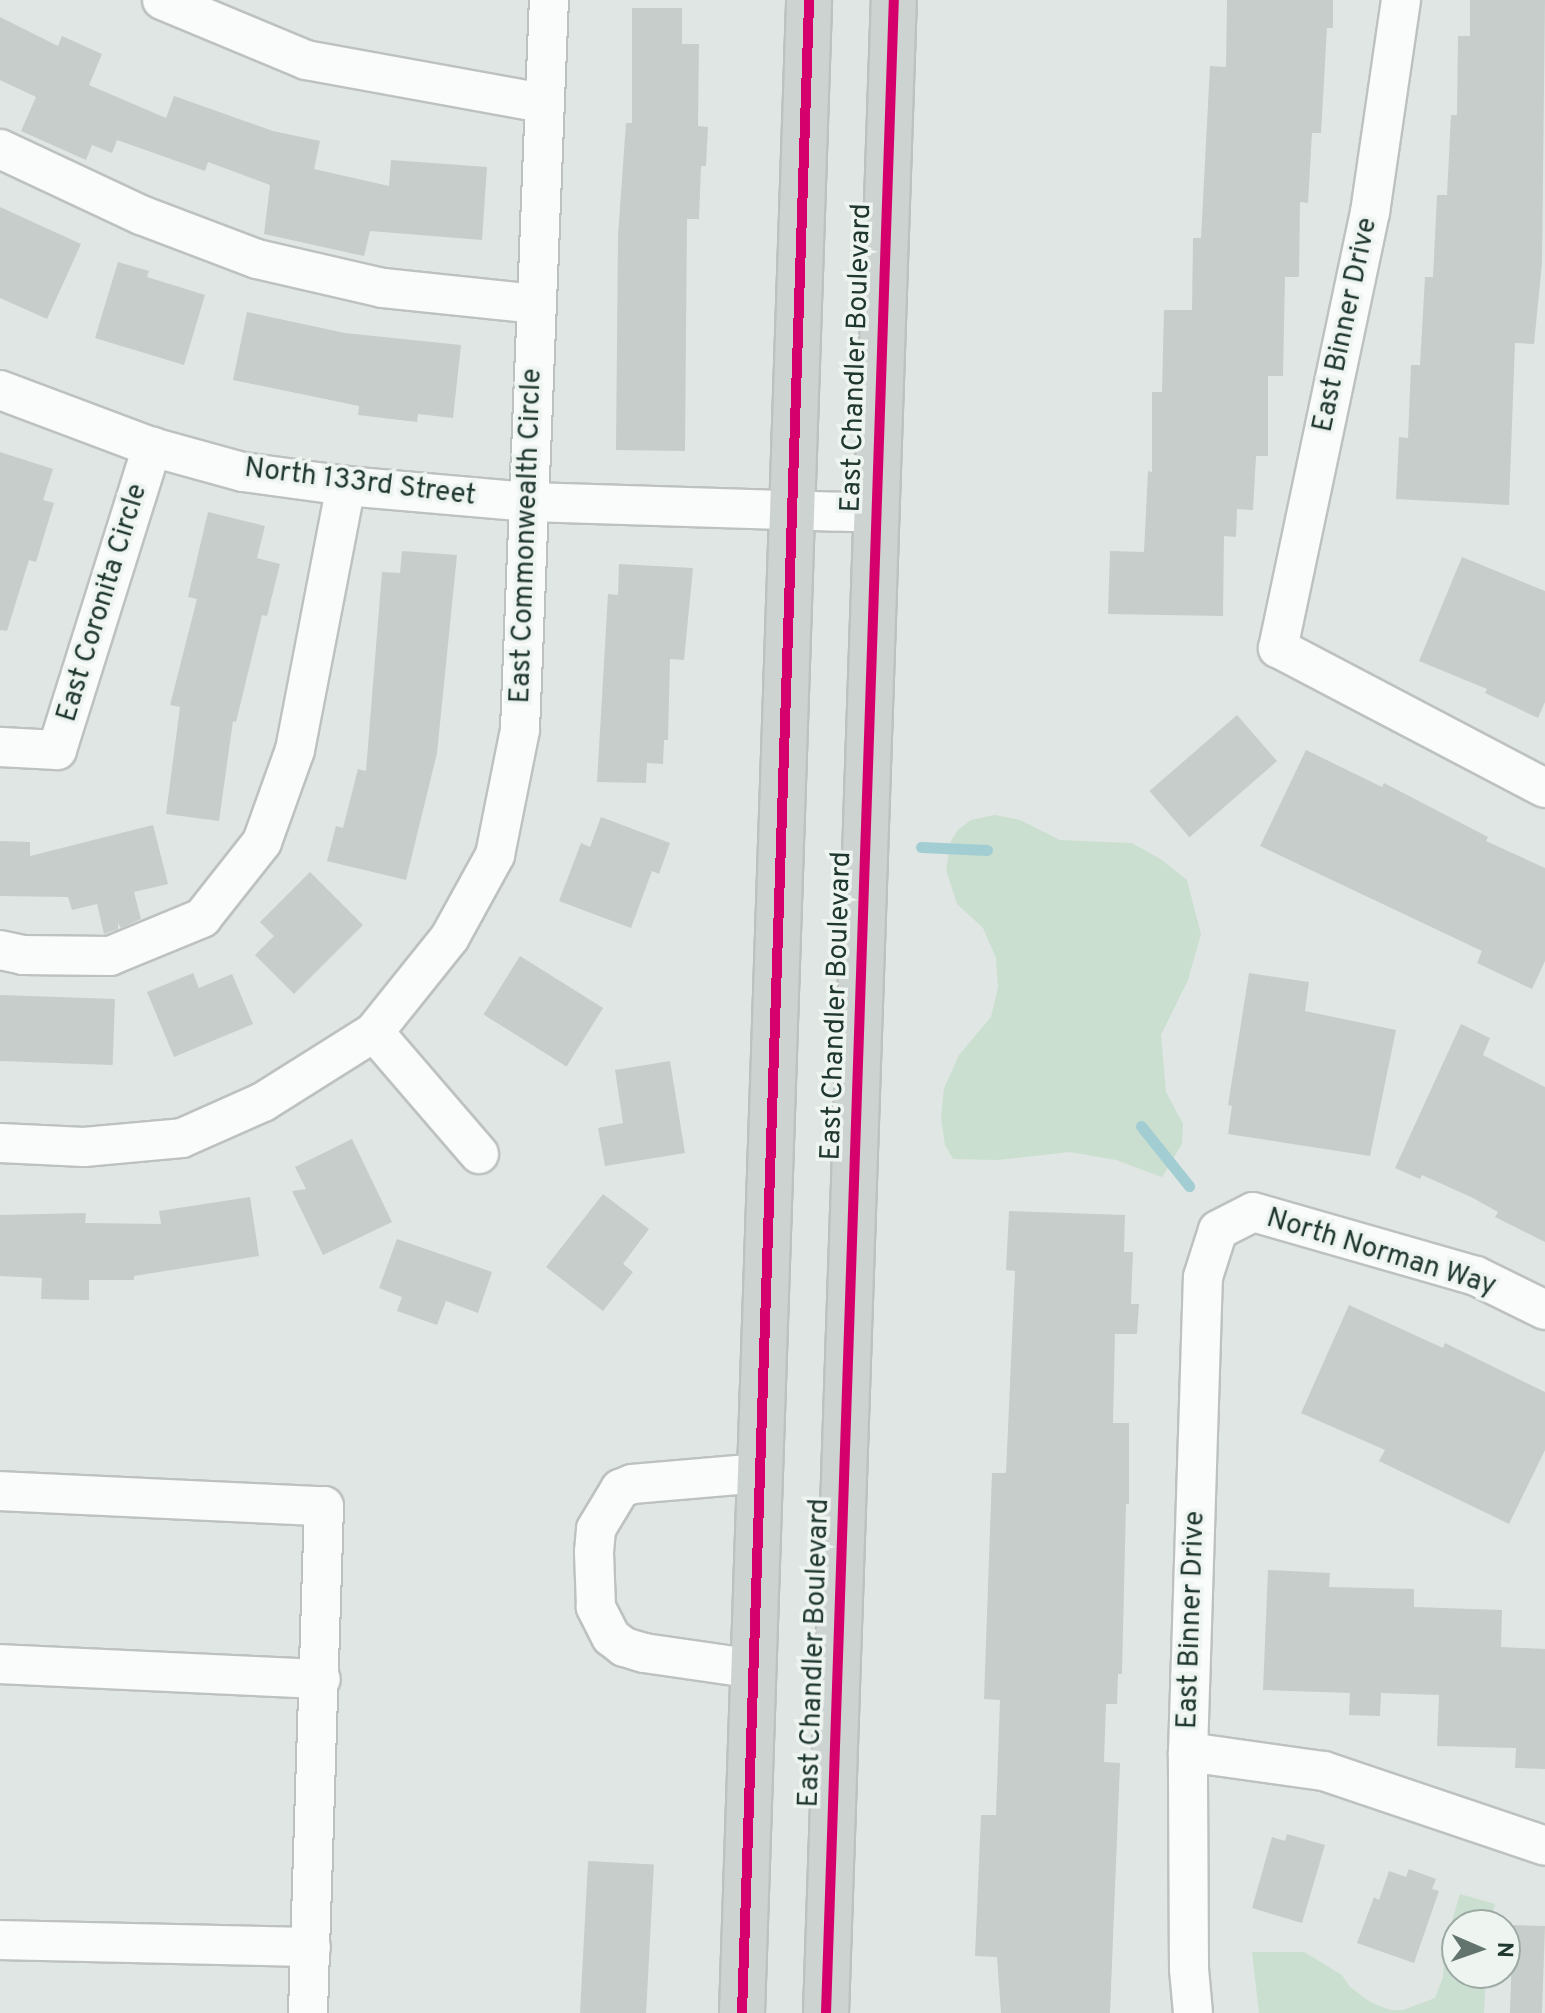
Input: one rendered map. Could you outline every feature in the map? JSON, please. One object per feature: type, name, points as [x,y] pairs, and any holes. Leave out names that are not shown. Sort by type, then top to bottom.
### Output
[{"type":"main road","points":[[742,2013],[809,0]]},
{"type":"main road","name":"East Chandler Boulevard","points":[[826,2013],[894,0]]},
{"type":"street","points":[[162,0],[306,60],[543,103]]},
{"type":"street","name":"East Commonwealth Circle","points":[[0,1143],[84,1147],[182,1138],[263,1102],[374,1032],[450,937],[495,855],[520,730],[549,0]]},
{"type":"street","name":"East Binner Drive","points":[[1401,0],[1370,212],[1278,648],[1545,788]]},
{"type":"street","points":[[0,149],[141,215],[257,259],[383,288],[535,304]]},
{"type":"street","name":"North 133rd Street","points":[[0,390],[152,447],[243,472],[346,486],[530,502],[790,513],[876,513]]},
{"type":"street","name":"East Coronita Circle","points":[[0,747],[57,750],[152,447]]},
{"type":"street","points":[[0,950],[23,955],[110,956],[202,918],[262,842],[295,750],[346,486]]},
{"type":"street","points":[[374,1032],[479,1154]]},
{"type":"street","name":"North Norman Way","points":[[1218,1230],[1253,1212],[1476,1276],[1545,1310]]},
{"type":"street","name":"East Binner Drive","points":[[1193,2013],[1189,1969],[1188,1752],[1203,1277],[1218,1230]]},
{"type":"street","points":[[755,1669],[644,1653],[624,1647],[611,1637],[596,1607],[594,1552],[596,1529],[620,1489],[632,1484],[761,1473]]},
{"type":"street","points":[[0,1491],[324,1506],[321,1679],[308,2013]]},
{"type":"street","points":[[0,1664],[321,1679]]},
{"type":"street","points":[[1188,1752],[1324,1771],[1545,1846]]},
{"type":"street","points":[[0,1940],[311,1947]]},
{"type":"green space","points":[[995,815],[1020,820],[1060,840],[1132,843],[1162,860],[1187,880],[1201,934],[1188,980],[1161,1035],[1166,1092],[1183,1124],[1182,1144],[1162,1177],[1116,1160],[1070,1152],[998,1160],[953,1159],[945,1145],[941,1118],[944,1088],[959,1055],[991,1017],[998,987],[996,958],[983,928],[957,904],[946,870],[951,841],[958,830],[971,820]]},
{"type":"green space","points":[[1460,1894],[1495,1904],[1494,1909],[1455,1909]]},
{"type":"green space","points":[[1252,1952],[1304,1952],[1342,1975],[1350,1987],[1370,2002],[1390,2010],[1403,2010],[1435,1998],[1441,1982],[1441,1989],[1485,1989],[1484,2013],[1259,2013]]},
{"type":"building","points":[[1227,0],[1333,0],[1333,28],[1327,28],[1321,133],[1312,133],[1308,203],[1300,202],[1299,277],[1285,277],[1283,376],[1268,376],[1268,456],[1256,456],[1253,510],[1237,509],[1236,537],[1224,536],[1223,616],[1108,614],[1110,551],[1144,552],[1148,471],[1152,472],[1152,392],[1162,392],[1164,310],[1192,310],[1193,238],[1201,238],[1210,66],[1226,67]]},
{"type":"building","points":[[1470,0],[1545,0],[1542,263],[1534,344],[1515,343],[1509,505],[1396,499],[1399,437],[1408,438],[1411,365],[1420,365],[1425,277],[1433,277],[1437,195],[1447,195],[1451,115],[1457,115],[1458,36],[1470,36]]},
{"type":"building","points":[[632,8],[682,8],[682,44],[699,44],[698,126],[708,127],[706,166],[701,166],[699,219],[687,219],[685,451],[616,450],[618,235],[626,123],[632,123]]},
{"type":"building","points":[[0,17],[58,46],[62,36],[102,54],[89,85],[166,118],[174,96],[273,131],[320,141],[314,169],[389,186],[391,160],[487,167],[482,240],[370,231],[364,256],[264,234],[270,185],[208,162],[205,171],[117,140],[112,153],[92,145],[86,160],[21,131],[36,97],[0,80]]},
{"type":"building","points":[[0,207],[81,244],[47,319],[0,298]]},
{"type":"building","points":[[118,262],[149,271],[147,277],[205,295],[184,365],[95,338]]},
{"type":"building","points":[[247,312],[345,333],[461,345],[453,418],[418,414],[417,422],[358,415],[359,406],[233,380]]},
{"type":"building","points":[[0,452],[53,469],[43,500],[54,503],[36,562],[29,560],[7,631],[0,630]]},
{"type":"building","points":[[208,512],[265,526],[257,558],[280,564],[267,616],[262,615],[236,722],[233,721],[219,821],[166,814],[180,707],[170,705],[197,599],[188,597]]},
{"type":"building","points":[[402,551],[457,555],[437,753],[406,880],[327,861],[336,826],[343,828],[358,769],[366,771],[382,572],[400,573]]},
{"type":"building","points":[[1462,557],[1545,591],[1545,702],[1538,718],[1485,693],[1487,689],[1419,661]]},
{"type":"building","points":[[619,564],[693,568],[684,660],[670,659],[668,740],[664,740],[663,764],[647,763],[646,783],[597,782],[608,594],[618,595]]},
{"type":"building","points":[[1237,715],[1277,761],[1189,837],[1149,791]]},
{"type":"building","points":[[1306,750],[1382,787],[1384,783],[1488,837],[1486,841],[1545,868],[1545,961],[1532,989],[1477,963],[1482,951],[1260,846]]},
{"type":"building","points":[[601,817],[670,843],[659,874],[652,871],[631,928],[559,901],[581,843],[590,847]]},
{"type":"building","points":[[153,825],[168,884],[134,892],[141,919],[121,928],[118,923],[118,929],[104,934],[97,904],[72,910],[68,897],[0,896],[0,841],[30,842],[30,856]]},
{"type":"building","points":[[310,872],[363,925],[294,994],[255,955],[274,936],[260,922]]},
{"type":"building","points":[[520,956],[603,1008],[567,1066],[483,1015]]},
{"type":"building","points":[[193,973],[199,988],[232,974],[253,1024],[174,1057],[147,992]]},
{"type":"building","points":[[1249,973],[1309,982],[1305,1011],[1396,1030],[1370,1156],[1228,1134],[1232,1106],[1228,1105]]},
{"type":"building","points":[[0,995],[115,999],[113,1065],[0,1061]]},
{"type":"building","points":[[1461,1024],[1490,1038],[1483,1055],[1545,1087],[1545,1242],[1495,1217],[1498,1212],[1473,1198],[1422,1175],[1420,1179],[1395,1168]]},
{"type":"building","points":[[670,1061],[685,1153],[605,1166],[598,1128],[623,1123],[615,1070]]},
{"type":"building","points":[[352,1139],[392,1222],[323,1255],[292,1191],[306,1189],[295,1167]]},
{"type":"building","points":[[603,1194],[649,1229],[623,1264],[633,1272],[603,1311],[546,1267]]},
{"type":"building","points":[[250,1197],[259,1256],[134,1276],[134,1280],[89,1280],[89,1300],[41,1299],[42,1278],[0,1276],[0,1215],[86,1213],[85,1223],[161,1224],[159,1211]]},
{"type":"building","points":[[1009,1211],[1125,1215],[1124,1252],[1133,1252],[1131,1304],[1139,1304],[1137,1334],[1115,1334],[1113,1423],[1129,1423],[1129,1504],[1126,1504],[1122,1674],[1118,1674],[1117,1704],[1106,1704],[1104,1762],[1120,1763],[1110,2013],[1001,2013],[997,1957],[975,1956],[981,1815],[996,1815],[1000,1700],[984,1699],[992,1473],[1006,1473],[1015,1271],[1006,1270]]},
{"type":"building","points":[[397,1239],[492,1272],[478,1313],[446,1301],[437,1325],[397,1311],[402,1297],[379,1288]]},
{"type":"building","points":[[1349,1305],[1443,1348],[1445,1343],[1545,1392],[1545,1450],[1509,1524],[1379,1461],[1385,1450],[1301,1413]]},
{"type":"building","points":[[1268,1570],[1330,1573],[1329,1587],[1414,1589],[1414,1607],[1502,1610],[1501,1647],[1545,1649],[1545,1769],[1515,1768],[1516,1748],[1437,1746],[1439,1695],[1381,1693],[1380,1716],[1349,1715],[1350,1693],[1263,1690]]},
{"type":"building","points":[[1287,1834],[1325,1845],[1302,1923],[1252,1908],[1272,1837],[1285,1841]]},
{"type":"building","points":[[588,1861],[654,1864],[646,2013],[580,2013]]},
{"type":"building","points":[[1409,1869],[1436,1879],[1432,1889],[1439,1891],[1414,1963],[1357,1943],[1374,1897],[1379,1900],[1389,1871],[1406,1877]]},
{"type":"building","points":[[1521,1925],[1545,1926],[1542,2013],[1510,2013],[1511,1989],[1521,1989]]},
{"type":"waterway","points":[[921,847],[987,850]]},
{"type":"waterway","points":[[1141,1126],[1189,1186]]},
{"type":"cycle path","points":[[742,2013],[809,0]]},
{"type":"cycle path","points":[[826,2013],[894,0]]}]
